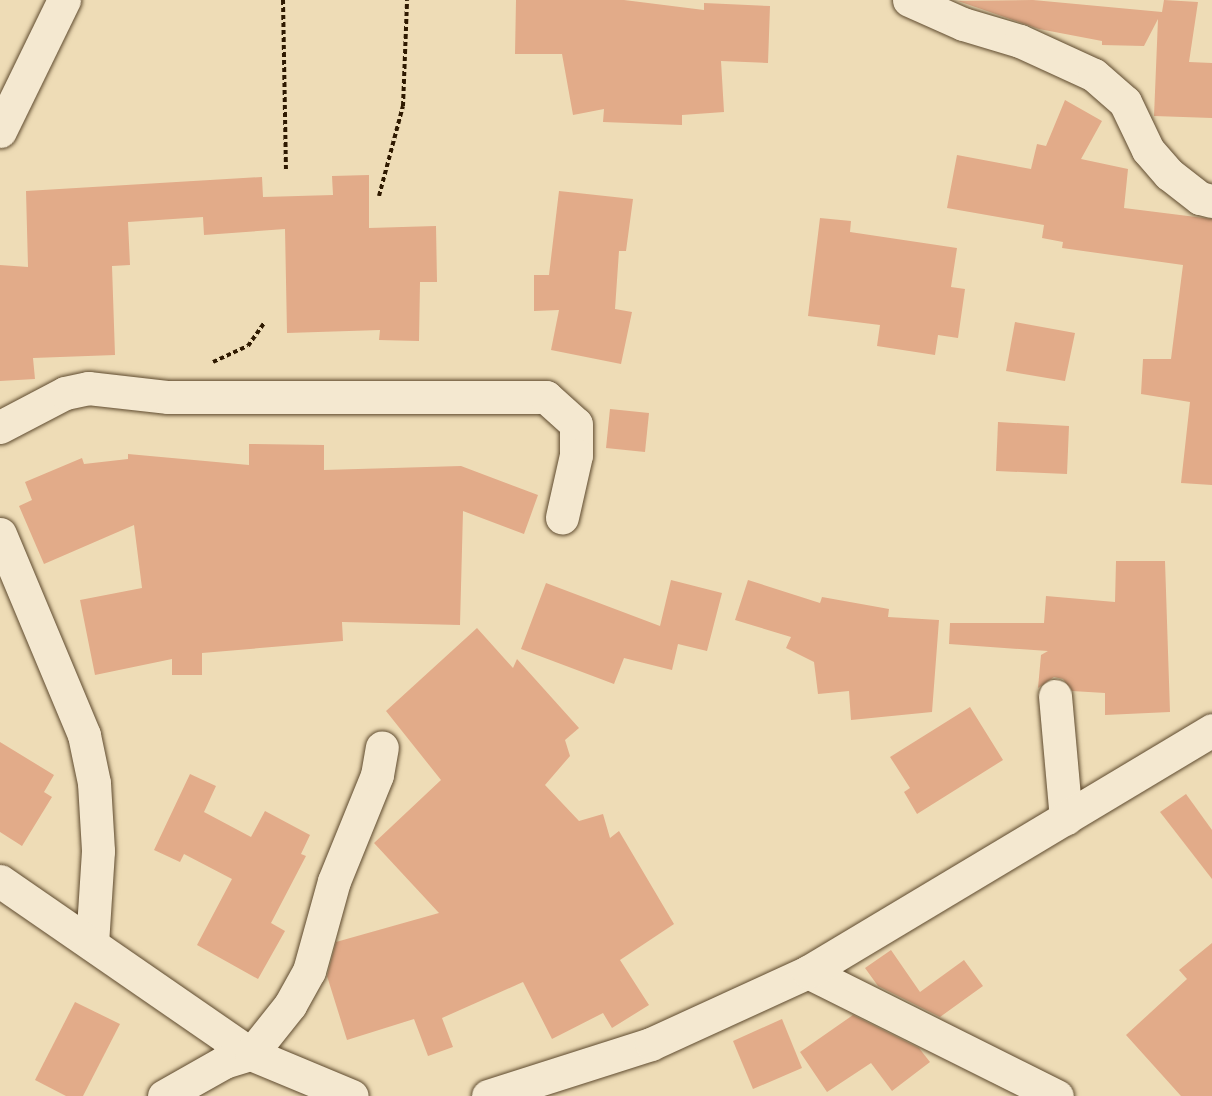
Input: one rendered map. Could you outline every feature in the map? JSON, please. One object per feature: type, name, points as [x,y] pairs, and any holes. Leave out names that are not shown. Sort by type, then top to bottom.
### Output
[{"type":"street","points":[[0,131],[64,0]]},
{"type":"street","points":[[909,0],[963,24],[1020,41],[1094,75],[1125,102],[1148,150],[1169,174],[1200,198],[1212,201]]},
{"type":"street","points":[[0,427],[64,393],[88,388],[168,397],[546,397],[576,424],[576,455],[562,517]]},
{"type":"street","points":[[0,534],[84,735],[94,783],[98,851],[92,943]]},
{"type":"street","points":[[1055,696],[1066,819]]},
{"type":"street","points":[[488,1096],[651,1044],[808,972],[1212,730]]},
{"type":"street","points":[[165,1096],[224,1062],[251,1054],[290,1005],[309,971],[334,881],[377,775],[382,747]]},
{"type":"street","points":[[0,881],[251,1054],[352,1096]]},
{"type":"street","points":[[808,972],[1057,1096]]},
{"type":"path","points":[[283,0],[286,171]]},
{"type":"path","points":[[379,196],[403,106],[407,0]]},
{"type":"building","points":[[516,0],[624,0],[704,10],[704,3],[770,6],[768,63],[721,61],[724,112],[682,115],[682,125],[603,122],[604,109],[573,115],[562,54],[515,54]]},
{"type":"building","points":[[1033,0],[1162,12],[1164,0],[1198,2],[1189,62],[1212,63],[1212,118],[1154,116],[1158,19],[1144,46],[1102,45],[1102,41],[1039,29],[958,1]]},
{"type":"building","points":[[1065,100],[1102,121],[1081,159],[1128,169],[1124,208],[1212,219],[1212,485],[1181,483],[1190,402],[1141,394],[1143,359],[1171,359],[1183,265],[1062,248],[1063,242],[1042,238],[1044,225],[947,208],[957,155],[1031,169],[1037,144],[1046,146]]},
{"type":"building","points":[[369,175],[369,228],[436,226],[437,282],[420,282],[419,341],[379,340],[380,330],[287,333],[285,229],[204,235],[203,217],[128,222],[130,265],[112,266],[115,355],[33,358],[35,379],[0,381],[0,265],[28,267],[26,191],[262,177],[263,197],[333,195],[332,176]]},
{"type":"building","points":[[559,191],[633,199],[626,251],[619,251],[615,309],[632,312],[621,364],[551,350],[559,310],[534,311],[534,275],[549,275]]},
{"type":"building","points":[[820,218],[851,221],[850,232],[957,248],[951,287],[965,289],[958,338],[938,335],[935,355],[877,346],[880,325],[808,316]]},
{"type":"building","points":[[1015,322],[1075,333],[1065,381],[1006,371]]},
{"type":"building","points":[[610,409],[649,413],[645,452],[606,448]]},
{"type":"building","points":[[998,422],[1069,426],[1067,474],[996,471]]},
{"type":"building","points":[[249,444],[324,445],[324,470],[461,466],[538,495],[524,534],[463,511],[460,625],[342,622],[343,641],[202,653],[202,675],[172,675],[172,659],[95,675],[80,600],[142,588],[134,525],[44,564],[19,506],[32,500],[25,482],[82,458],[84,464],[128,459],[128,454],[249,465]]},
{"type":"building","points":[[1116,561],[1165,561],[1170,712],[1105,715],[1105,693],[1072,691],[1063,679],[1054,677],[1038,688],[1041,655],[1048,651],[949,644],[950,623],[1044,623],[1046,596],[1115,602]]},
{"type":"building","points":[[671,580],[722,593],[707,651],[678,644],[672,670],[624,658],[614,684],[521,649],[546,583],[660,626]]},
{"type":"building","points":[[748,580],[820,603],[822,597],[889,609],[888,617],[939,620],[932,712],[851,720],[849,691],[818,694],[814,662],[786,648],[791,637],[735,620]]},
{"type":"building","points":[[477,628],[513,668],[517,659],[579,728],[565,740],[570,756],[545,785],[579,821],[603,814],[610,838],[619,831],[674,924],[620,960],[649,1005],[612,1028],[603,1013],[552,1039],[523,982],[442,1018],[453,1047],[428,1056],[414,1019],[347,1040],[327,976],[336,942],[439,913],[374,843],[441,780],[386,711]]},
{"type":"building","points":[[970,707],[1003,760],[917,814],[904,792],[910,788],[890,757]]},
{"type":"building","points":[[0,742],[54,775],[44,792],[52,797],[22,846],[0,832]]},
{"type":"building","points":[[190,774],[216,786],[204,812],[251,837],[265,811],[310,835],[301,854],[306,856],[271,923],[285,931],[258,979],[197,945],[232,879],[184,854],[180,862],[154,850]]},
{"type":"building","points":[[1186,794],[1212,830],[1212,879],[1160,812]]},
{"type":"building","points":[[1212,943],[1212,1096],[1181,1096],[1126,1035],[1187,979],[1179,970]]},
{"type":"building","points":[[891,950],[920,992],[964,960],[983,986],[940,1017],[878,986],[865,968]]},
{"type":"building","points":[[75,1002],[120,1024],[83,1096],[66,1096],[35,1080]]},
{"type":"building","points":[[853,1015],[919,1048],[930,1062],[892,1091],[871,1063],[827,1092],[800,1052]]},
{"type":"building","points":[[782,1019],[802,1068],[753,1089],[733,1041]]}]
